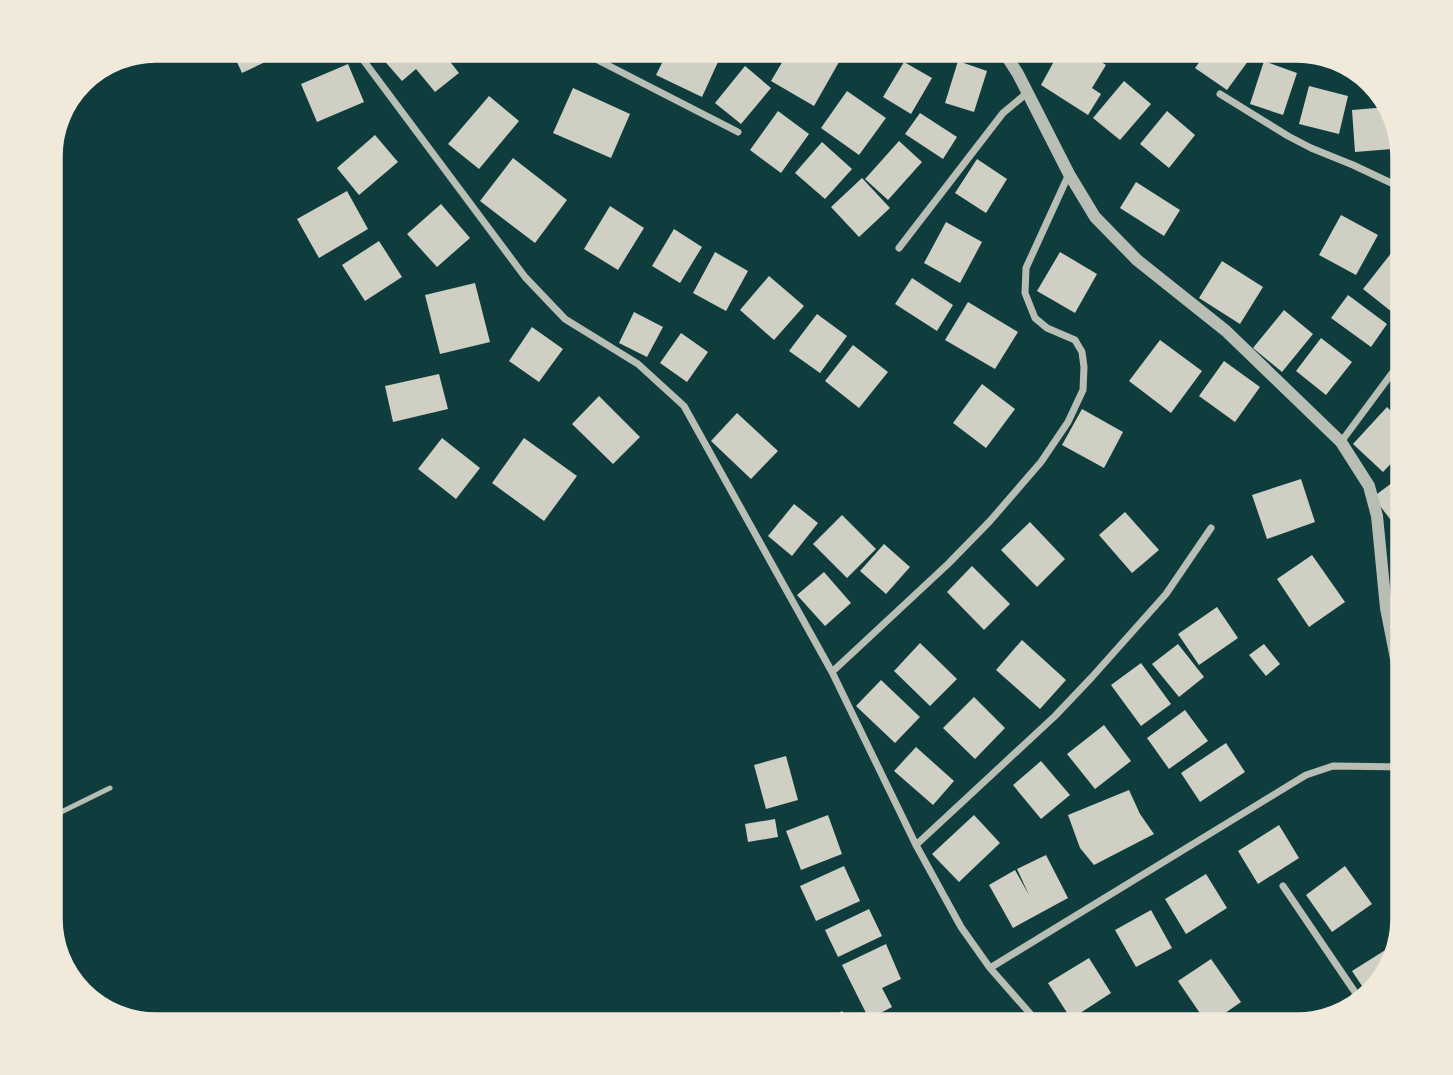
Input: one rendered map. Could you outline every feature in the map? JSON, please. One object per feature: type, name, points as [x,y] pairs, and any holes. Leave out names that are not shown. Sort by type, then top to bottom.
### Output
[{"type":"street","points":[[364,61],[525,278],[565,319],[638,364],[684,406],[832,671],[916,845],[961,926],[990,968],[1030,1014]]},
{"type":"street","points":[[600,61],[738,132]]},
{"type":"street","points":[[1010,61],[1069,174],[1095,217],[1137,260],[1226,331],[1341,442],[1369,486],[1377,516],[1386,608],[1392,638]]},
{"type":"street","points":[[899,248],[1003,113],[1027,93]]},
{"type":"street","points":[[1220,94],[1287,136],[1392,183]]},
{"type":"street","points":[[832,671],[948,564],[990,521],[1041,462],[1068,422],[1083,390],[1082,352],[1075,340],[1047,328],[1035,318],[1025,293],[1026,268],[1069,174]]},
{"type":"street","points":[[1341,442],[1392,373]]},
{"type":"street","points":[[916,845],[1083,687],[1166,594],[1210,528]]},
{"type":"street","points":[[990,968],[1306,775],[1333,766],[1392,767]]},
{"type":"street","points":[[1283,886],[1355,993]]},
{"type":"lane","points":[[61,812],[110,788]]},
{"type":"building","points":[[236,61],[268,61],[242,73]]},
{"type":"building","points":[[384,61],[450,61],[459,73],[435,92],[416,69],[402,81]]},
{"type":"building","points":[[663,61],[718,61],[702,97],[656,75]]},
{"type":"building","points":[[783,61],[839,62],[814,106],[771,81]]},
{"type":"building","points":[[958,61],[987,71],[974,112],[945,103]]},
{"type":"building","points":[[1054,61],[1100,61],[1106,65],[1092,88],[1101,94],[1088,115],[1041,85]]},
{"type":"building","points":[[1200,61],[1248,61],[1227,90],[1195,68]]},
{"type":"building","points":[[1264,61],[1297,73],[1283,115],[1250,104]]},
{"type":"building","points":[[904,62],[932,78],[911,114],[883,97]]},
{"type":"building","points":[[348,64],[364,102],[317,122],[301,84]]},
{"type":"building","points":[[745,66],[771,88],[741,124],[715,103]]},
{"type":"building","points":[[1124,81],[1151,104],[1120,140],[1093,118]]},
{"type":"building","points":[[1309,86],[1348,96],[1339,134],[1299,124]]},
{"type":"building","points":[[573,88],[630,114],[611,158],[553,133]]},
{"type":"building","points":[[847,91],[886,118],[859,155],[821,128]]},
{"type":"building","points":[[489,96],[519,121],[479,169],[448,144]]},
{"type":"building","points":[[1378,108],[1387,126],[1391,149],[1355,152],[1352,110]]},
{"type":"building","points":[[778,111],[809,134],[781,173],[750,150]]},
{"type":"building","points":[[1167,111],[1195,135],[1169,168],[1140,144]]},
{"type":"building","points":[[920,113],[957,137],[943,159],[905,134]]},
{"type":"building","points":[[375,135],[398,162],[359,195],[337,168]]},
{"type":"building","points":[[899,141],[922,162],[888,200],[865,179]]},
{"type":"building","points":[[822,142],[852,169],[825,199],[795,173]]},
{"type":"building","points":[[513,158],[567,200],[535,243],[480,201]]},
{"type":"building","points":[[977,159],[1007,179],[986,213],[955,193]]},
{"type":"building","points":[[862,178],[890,208],[859,237],[831,207]]},
{"type":"building","points":[[1136,182],[1180,210],[1164,236],[1120,208]]},
{"type":"building","points":[[347,191],[368,229],[319,258],[297,219]]},
{"type":"building","points":[[441,204],[470,238],[437,267],[407,234]]},
{"type":"building","points":[[610,206],[644,228],[618,270],[584,249]]},
{"type":"building","points":[[1341,215],[1378,235],[1356,275],[1319,255]]},
{"type":"building","points":[[946,222],[982,242],[960,283],[924,263]]},
{"type":"building","points":[[674,229],[702,247],[680,283],[652,266]]},
{"type":"building","points":[[379,241],[402,277],[365,301],[342,265]]},
{"type":"building","points":[[715,252],[748,271],[726,311],[693,293]]},
{"type":"building","points":[[1060,252],[1097,274],[1075,313],[1037,291]]},
{"type":"building","points":[[1392,252],[1392,312],[1363,289]]},
{"type":"building","points":[[1222,261],[1263,287],[1240,324],[1199,298]]},
{"type":"building","points":[[769,276],[804,306],[774,340],[740,310]]},
{"type":"building","points":[[912,278],[953,305],[937,331],[895,304]]},
{"type":"building","points":[[475,283],[490,342],[440,354],[425,295]]},
{"type":"building","points":[[1348,295],[1387,324],[1371,347],[1331,318]]},
{"type":"building","points":[[968,302],[1018,332],[995,369],[945,340]]},
{"type":"building","points":[[1284,310],[1313,334],[1282,372],[1253,348]]},
{"type":"building","points":[[634,312],[663,327],[647,357],[619,343]]},
{"type":"building","points":[[817,314],[847,336],[820,373],[789,351]]},
{"type":"building","points":[[532,327],[563,349],[539,382],[509,361]]},
{"type":"building","points":[[681,333],[708,352],[687,382],[660,363]]},
{"type":"building","points":[[1321,338],[1352,362],[1326,395],[1296,371]]},
{"type":"building","points":[[1160,340],[1202,371],[1171,413],[1129,381]]},
{"type":"building","points":[[853,345],[888,372],[859,408],[825,381]]},
{"type":"building","points":[[1224,361],[1260,387],[1235,422],[1199,396]]},
{"type":"building","points":[[439,374],[448,409],[393,422],[385,386]]},
{"type":"building","points":[[982,384],[1015,409],[986,448],[953,423]]},
{"type":"building","points":[[599,396],[640,437],[613,464],[572,424]]},
{"type":"building","points":[[1387,407],[1392,412],[1392,463],[1383,472],[1353,444]]},
{"type":"building","points":[[1082,409],[1123,432],[1104,468],[1062,445]]},
{"type":"building","points":[[737,413],[778,451],[751,479],[711,441]]},
{"type":"building","points":[[442,438],[480,468],[456,499],[418,469]]},
{"type":"building","points":[[524,438],[577,476],[544,521],[492,483]]},
{"type":"building","points":[[1301,479],[1315,522],[1267,539],[1252,495]]},
{"type":"building","points":[[1392,483],[1392,522],[1373,497]]},
{"type":"building","points":[[794,504],[818,523],[792,556],[768,536]]},
{"type":"building","points":[[1125,512],[1159,550],[1132,573],[1099,535]]},
{"type":"building","points":[[842,515],[876,549],[847,578],[813,544]]},
{"type":"building","points":[[1030,522],[1065,559],[1037,587],[1001,550]]},
{"type":"building","points":[[884,544],[910,567],[886,594],[860,571]]},
{"type":"building","points":[[1312,555],[1345,602],[1309,627],[1277,579]]},
{"type":"building","points":[[972,566],[1010,604],[984,630],[947,592]]},
{"type":"building","points":[[824,572],[851,603],[825,626],[797,595]]},
{"type":"building","points":[[1217,607],[1238,638],[1199,665],[1178,634]]},
{"type":"building","points":[[1022,640],[1066,680],[1040,709],[996,670]]},
{"type":"building","points":[[920,643],[957,679],[930,706],[894,671]]},
{"type":"building","points":[[1178,644],[1204,677],[1179,697],[1152,664]]},
{"type":"building","points":[[1264,644],[1280,664],[1266,676],[1249,655]]},
{"type":"building","points":[[1141,663],[1171,704],[1141,726],[1111,685]]},
{"type":"building","points":[[881,680],[920,717],[895,743],[856,706]]},
{"type":"building","points":[[974,697],[1005,728],[975,759],[943,728]]},
{"type":"building","points":[[1185,710],[1208,741],[1169,769],[1147,738]]},
{"type":"building","points":[[1104,725],[1131,761],[1095,789],[1067,754]]},
{"type":"building","points":[[1226,743],[1245,772],[1200,802],[1181,773]]},
{"type":"building","points":[[916,747],[954,781],[933,805],[894,771]]},
{"type":"building","points":[[786,756],[798,800],[766,809],[754,765]]},
{"type":"building","points":[[1041,761],[1070,795],[1041,819],[1013,785]]},
{"type":"building","points":[[1129,790],[1140,814],[1154,834],[1094,865],[1080,848],[1068,815]]},
{"type":"building","points":[[828,815],[842,854],[801,870],[786,831]]},
{"type":"building","points":[[974,815],[1000,843],[959,882],[932,854]]},
{"type":"building","points":[[775,819],[778,837],[748,842],[745,824]]},
{"type":"building","points":[[1279,825],[1299,858],[1258,884],[1238,851]]},
{"type":"building","points":[[1046,855],[1068,898],[1013,928],[989,885],[1015,870],[1029,895],[1017,869]]},
{"type":"building","points":[[844,866],[860,901],[816,921],[800,886]]},
{"type":"building","points":[[1345,866],[1372,904],[1332,932],[1306,895]]},
{"type":"building","points":[[1206,874],[1227,908],[1186,934],[1165,899]]},
{"type":"building","points":[[869,909],[882,936],[838,957],[825,930]]},
{"type":"building","points":[[1151,910],[1172,948],[1136,967],[1115,930]]},
{"type":"building","points":[[886,944],[901,979],[882,988],[892,1007],[879,1014],[866,1014],[842,965]]},
{"type":"building","points":[[1387,949],[1382,961],[1362,986],[1352,971]]},
{"type":"building","points":[[1089,958],[1111,993],[1079,1014],[1068,1014],[1048,983]]},
{"type":"building","points":[[1211,959],[1241,1002],[1224,1014],[1200,1014],[1178,981]]}]
